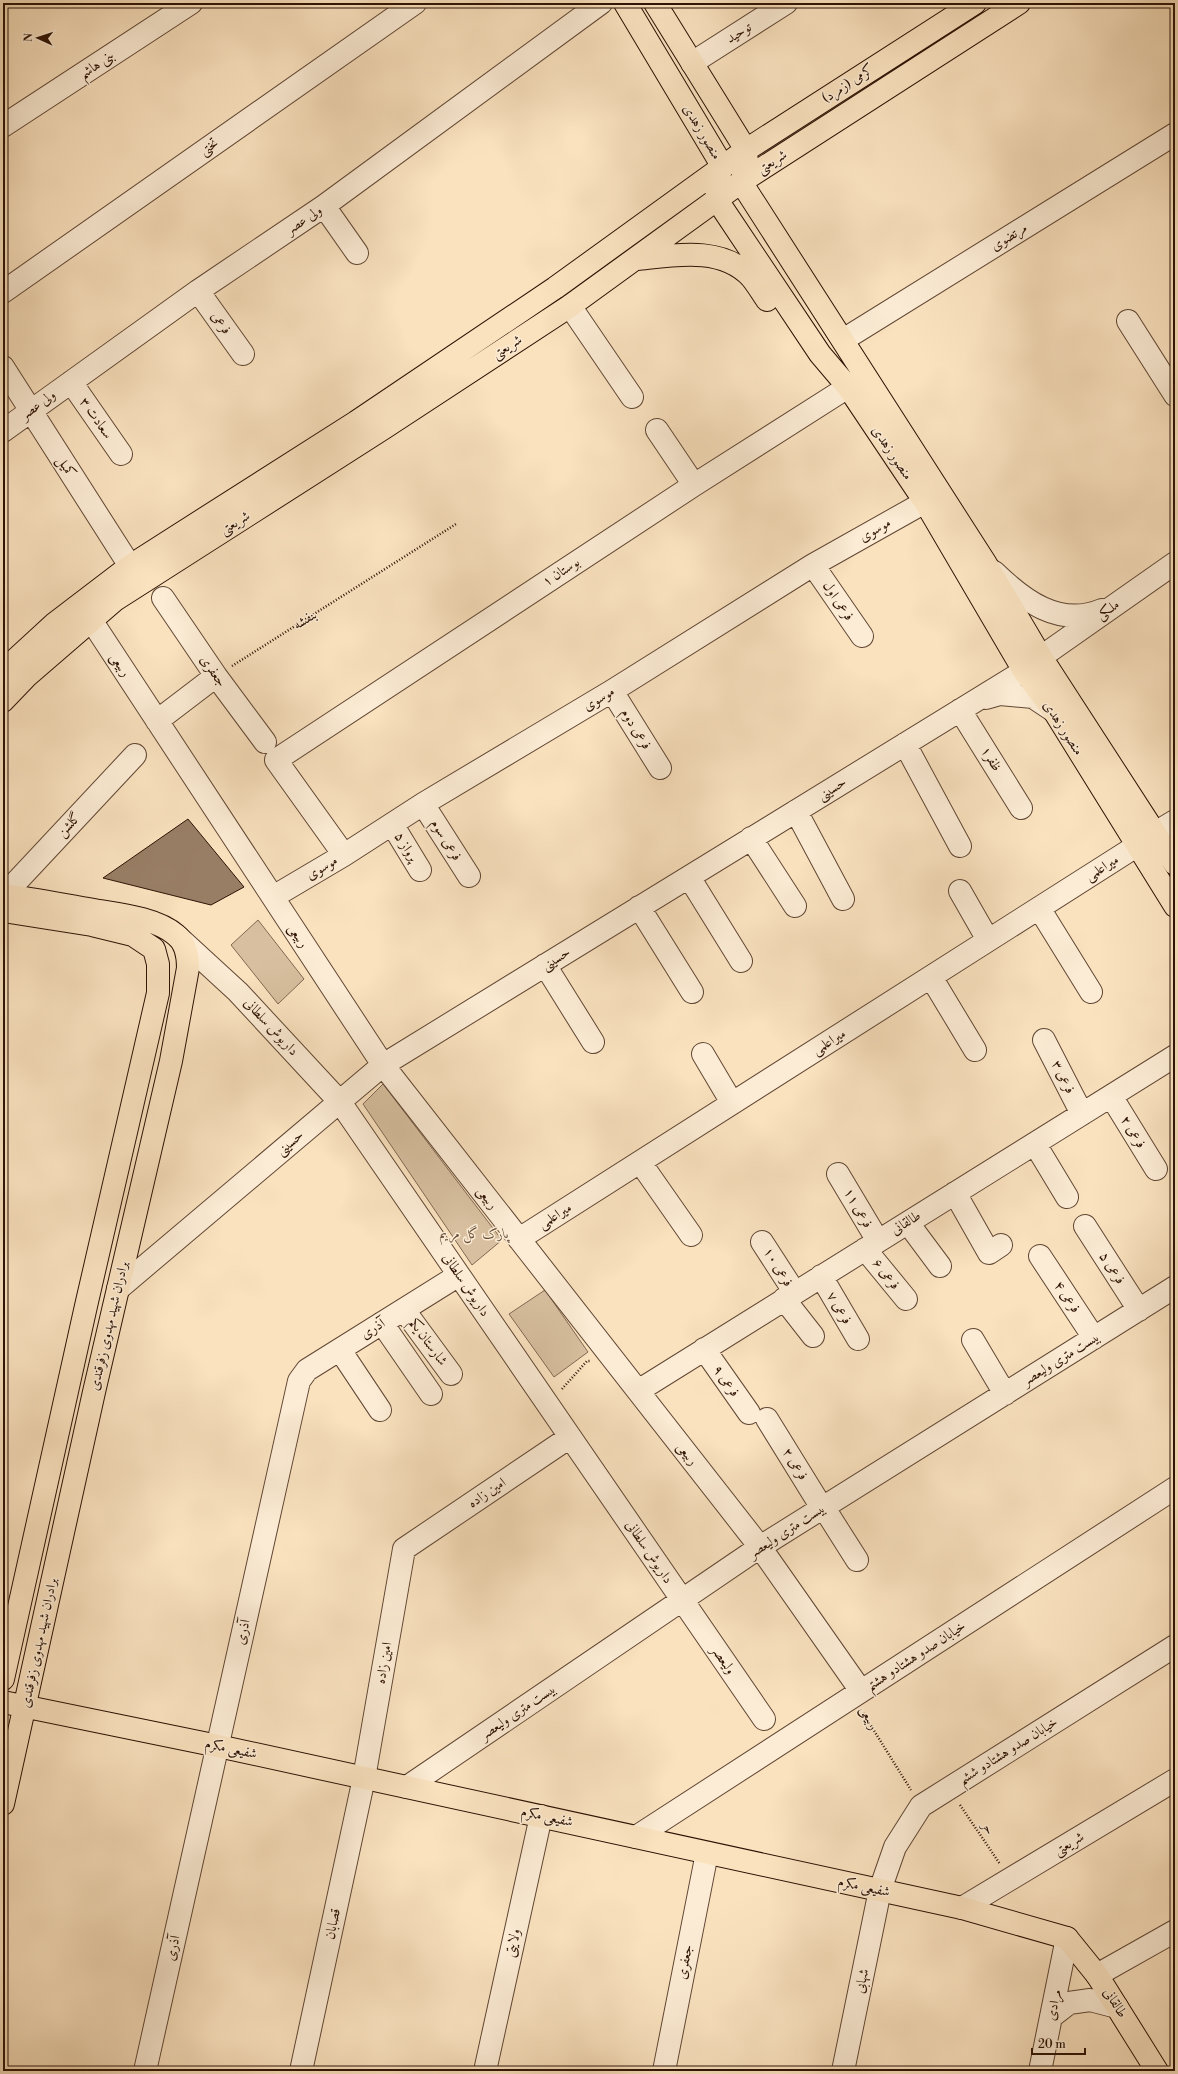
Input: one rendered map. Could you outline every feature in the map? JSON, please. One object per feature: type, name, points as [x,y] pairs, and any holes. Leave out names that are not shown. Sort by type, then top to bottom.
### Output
[{"type":"main road","name":"منصور زهدی","points":[[625,3],[723,167],[716,178],[717,200],[820,354],[848,387],[925,502],[1024,671],[1147,839],[1175,864]]},
{"type":"main road","name":"منصور زهدی","points":[[656,3],[746,150]]},
{"type":"main road","name":"کرمی (زمرد)","points":[[723,167],[746,150],[975,3]]},
{"type":"main road","name":"شریعتی","points":[[3,701],[27,676],[115,600],[384,428],[570,306],[741,182],[1019,3]]},
{"type":"main road","points":[[741,182],[747,165],[746,150]]},
{"type":"main road","name":"شریعتی","points":[[3,671],[54,624],[130,566],[356,422],[485,336],[555,288],[723,167]]},
{"type":"main road","name":"منصور زهدی","points":[[741,182],[986,564],[1147,839],[1175,906]]},
{"type":"main road","points":[[636,259],[677,255],[705,255],[727,261],[750,277],[797,339],[820,354]]},
{"type":"main road","points":[[1024,671],[1041,657]]},
{"type":"main road","points":[[3,901],[93,918],[122,914],[166,928],[177,936]]},
{"type":"main road","name":"برادران شهید مهدوی زفرقندی","points":[[3,1679],[86,1306],[158,993],[158,964],[154,949],[133,935],[93,918]]},
{"type":"main road","name":"برادران شهید مهدوی زفرقندی","points":[[3,1804],[118,1289],[171,1061],[188,968],[187,954],[177,936]]},
{"type":"main road","points":[[86,1306],[118,1289]]},
{"type":"main road","name":"شفیعی مکرم","points":[[3,1702],[218,1746],[962,1908],[1068,1938]]},
{"type":"main road","name":"طالقانی","points":[[1068,1938],[1097,1975],[1157,2071]]},
{"type":"street","name":"بنی هاشم","points":[[3,126],[191,3]]},
{"type":"street","name":"تختی","points":[[3,292],[415,3]]},
{"type":"street","name":"ولی عصر","points":[[3,432],[198,291],[324,206],[601,3]]},
{"type":"street","name":"توحید","points":[[692,62],[786,3]]},
{"type":"street","name":"مرتضوی","points":[[843,340],[1175,134]]},
{"type":"street","points":[[324,206],[358,253]]},
{"type":"street","name":"فرعی","points":[[198,291],[243,354]]},
{"type":"street","points":[[570,306],[632,397]]},
{"type":"street","points":[[1128,321],[1175,394]]},
{"type":"street","name":"کمیل","points":[[3,367],[130,566]]},
{"type":"street","name":"سعادت ۳","points":[[71,382],[121,454]]},
{"type":"street","name":"بوستان ۱","points":[[271,751],[848,387]]},
{"type":"street","points":[[657,430],[694,485]]},
{"type":"street","name":"موسوی","points":[[273,897],[344,855],[423,804],[612,691],[813,566],[925,502]]},
{"type":"street","name":"ملکی","points":[[1041,657],[1175,563]]},
{"type":"street","points":[[986,564],[1018,595],[1043,609],[1069,616],[1093,614],[1116,604]]},
{"type":"street","name":"فرعی اول","points":[[813,566],[862,636]]},
{"type":"street","name":"جعفری","points":[[163,598],[216,676],[344,855]]},
{"type":"street","name":"ربیعی","points":[[91,620],[383,1065],[760,1547],[861,1691]]},
{"type":"street","name":"حسینی","points":[[118,1289],[383,1065],[1024,671]]},
{"type":"street","points":[[157,721],[216,676]]},
{"type":"street","name":"فرعی دوم","points":[[612,691],[660,768]]},
{"type":"street","points":[[969,705],[1000,694],[1019,695],[1033,697],[1054,711]]},
{"type":"street","name":"ظفر۱","points":[[969,705],[1021,808]]},
{"type":"street","points":[[906,744],[960,846]]},
{"type":"street","name":"گلشن","points":[[3,901],[135,755]]},
{"type":"street","name":"فرعی سوم","points":[[423,804],[469,876]]},
{"type":"street","points":[[796,811],[843,899]]},
{"type":"street","name":"میراعلمی","points":[[519,1239],[1175,821]]},
{"type":"street","name":"پرواز ۵","points":[[392,824],[420,870]]},
{"type":"street","points":[[752,838],[794,906]]},
{"type":"street","points":[[689,877],[741,961]]},
{"type":"street","points":[[960,891],[988,940]]},
{"type":"street","points":[[639,907],[692,992]]},
{"type":"street","points":[[1038,908],[1091,992]]},
{"type":"street","name":"داریوش سلطانی","points":[[177,936],[238,992],[340,1102],[682,1600]]},
{"type":"street","points":[[545,965],[593,1042]]},
{"type":"street","points":[[931,977],[975,1050]]},
{"type":"street","name":"فرعی ۳","points":[[1044,1040],[1082,1114]]},
{"type":"street","points":[[703,1054],[732,1103]]},
{"type":"street","name":"طالقانی","points":[[638,1390],[1175,1056]]},
{"type":"street","name":"فرعی ۲","points":[[1111,1096],[1156,1169]]},
{"type":"street","points":[[1035,1144],[1067,1197]]},
{"type":"street","points":[[640,1162],[691,1235]]},
{"type":"street","name":"فرعی ۱۱","points":[[838,1174],[872,1245]]},
{"type":"street","points":[[955,1193],[989,1253],[1000,1245]]},
{"type":"street","points":[[908,1222],[940,1266]]},
{"type":"street","name":"فرعی ۵","points":[[1085,1226],[1139,1310]]},
{"type":"street","name":"فرعی ۱۰","points":[[762,1242],[789,1296],[813,1336]]},
{"type":"street","name":"فرعی ۶","points":[[872,1245],[906,1299]]},
{"type":"street","name":"فرعی ۴","points":[[1040,1256],[1094,1338]]},
{"type":"street","name":"آذری","points":[[145,2071],[299,1381],[308,1370],[459,1275]]},
{"type":"street","name":"فرعی ۷","points":[[821,1276],[858,1339]]},
{"type":"street","name":"بیست متری ولیعصر","points":[[407,1787],[760,1547],[1175,1287]]},
{"type":"street","name":"شارستان یکم","points":[[404,1310],[451,1374]]},
{"type":"street","points":[[382,1324],[431,1394]]},
{"type":"street","points":[[972,1340],[1005,1394]]},
{"type":"street","name":"فرعی ۹","points":[[704,1349],[758,1416]]},
{"type":"street","points":[[340,1350],[380,1410]]},
{"type":"street","name":"فرعی ۲","points":[[758,1416],[823,1508],[857,1560]]},
{"type":"street","name":"امین زاده","points":[[404,1549],[570,1436]]},
{"type":"street","name":"خیابان صدو هشتادو هشتم","points":[[636,1837],[1175,1488]]},
{"type":"street","name":"امين زاده","points":[[364,1778],[404,1549]]},
{"type":"street","name":"ولیعصر","points":[[682,1600],[764,1719]]},
{"type":"street","name":"خیابان صدو هشتادو ششم","points":[[880,1890],[896,1846],[921,1806],[1175,1646]]},
{"type":"street","name":"قصابان","points":[[301,2071],[364,1778]]},
{"type":"street","name":"شریعتی","points":[[962,1908],[1175,1780]]},
{"type":"street","name":"ولایتی","points":[[485,2071],[541,1816]]},
{"type":"street","name":"جعفری","points":[[664,2071],[707,1852]]},
{"type":"street","name":"شهابی","points":[[843,2071],[880,1890]]},
{"type":"street","points":[[1097,1975],[1175,1931]]},
{"type":"street","name":"مرادی","points":[[1040,2071],[1068,1938]]},
{"type":"street","points":[[1051,2017],[1069,2003],[1090,2000],[1117,2007]]},
{"type":"path","name":"بنفشه","points":[[216,676],[456,524]]},
{"type":"path","points":[[548,1404],[587,1361],[615,1362]]},
{"type":"path","name":"ربیعی","points":[[861,1691],[860,1706],[921,1806]]},
{"type":"path","name":"حر","points":[[948,1789],[1011,1879]]},
{"type":"green space","points":[[258,920],[304,979],[278,1004],[231,945]]},
{"type":"green space","name":"پارک گل مریم","points":[[383,1084],[502,1240],[472,1265],[363,1104]]},
{"type":"green space","points":[[545,1290],[588,1352],[554,1377],[509,1314]]},
{"type":"building","points":[[188,819],[244,887],[211,905],[103,878]]}]
